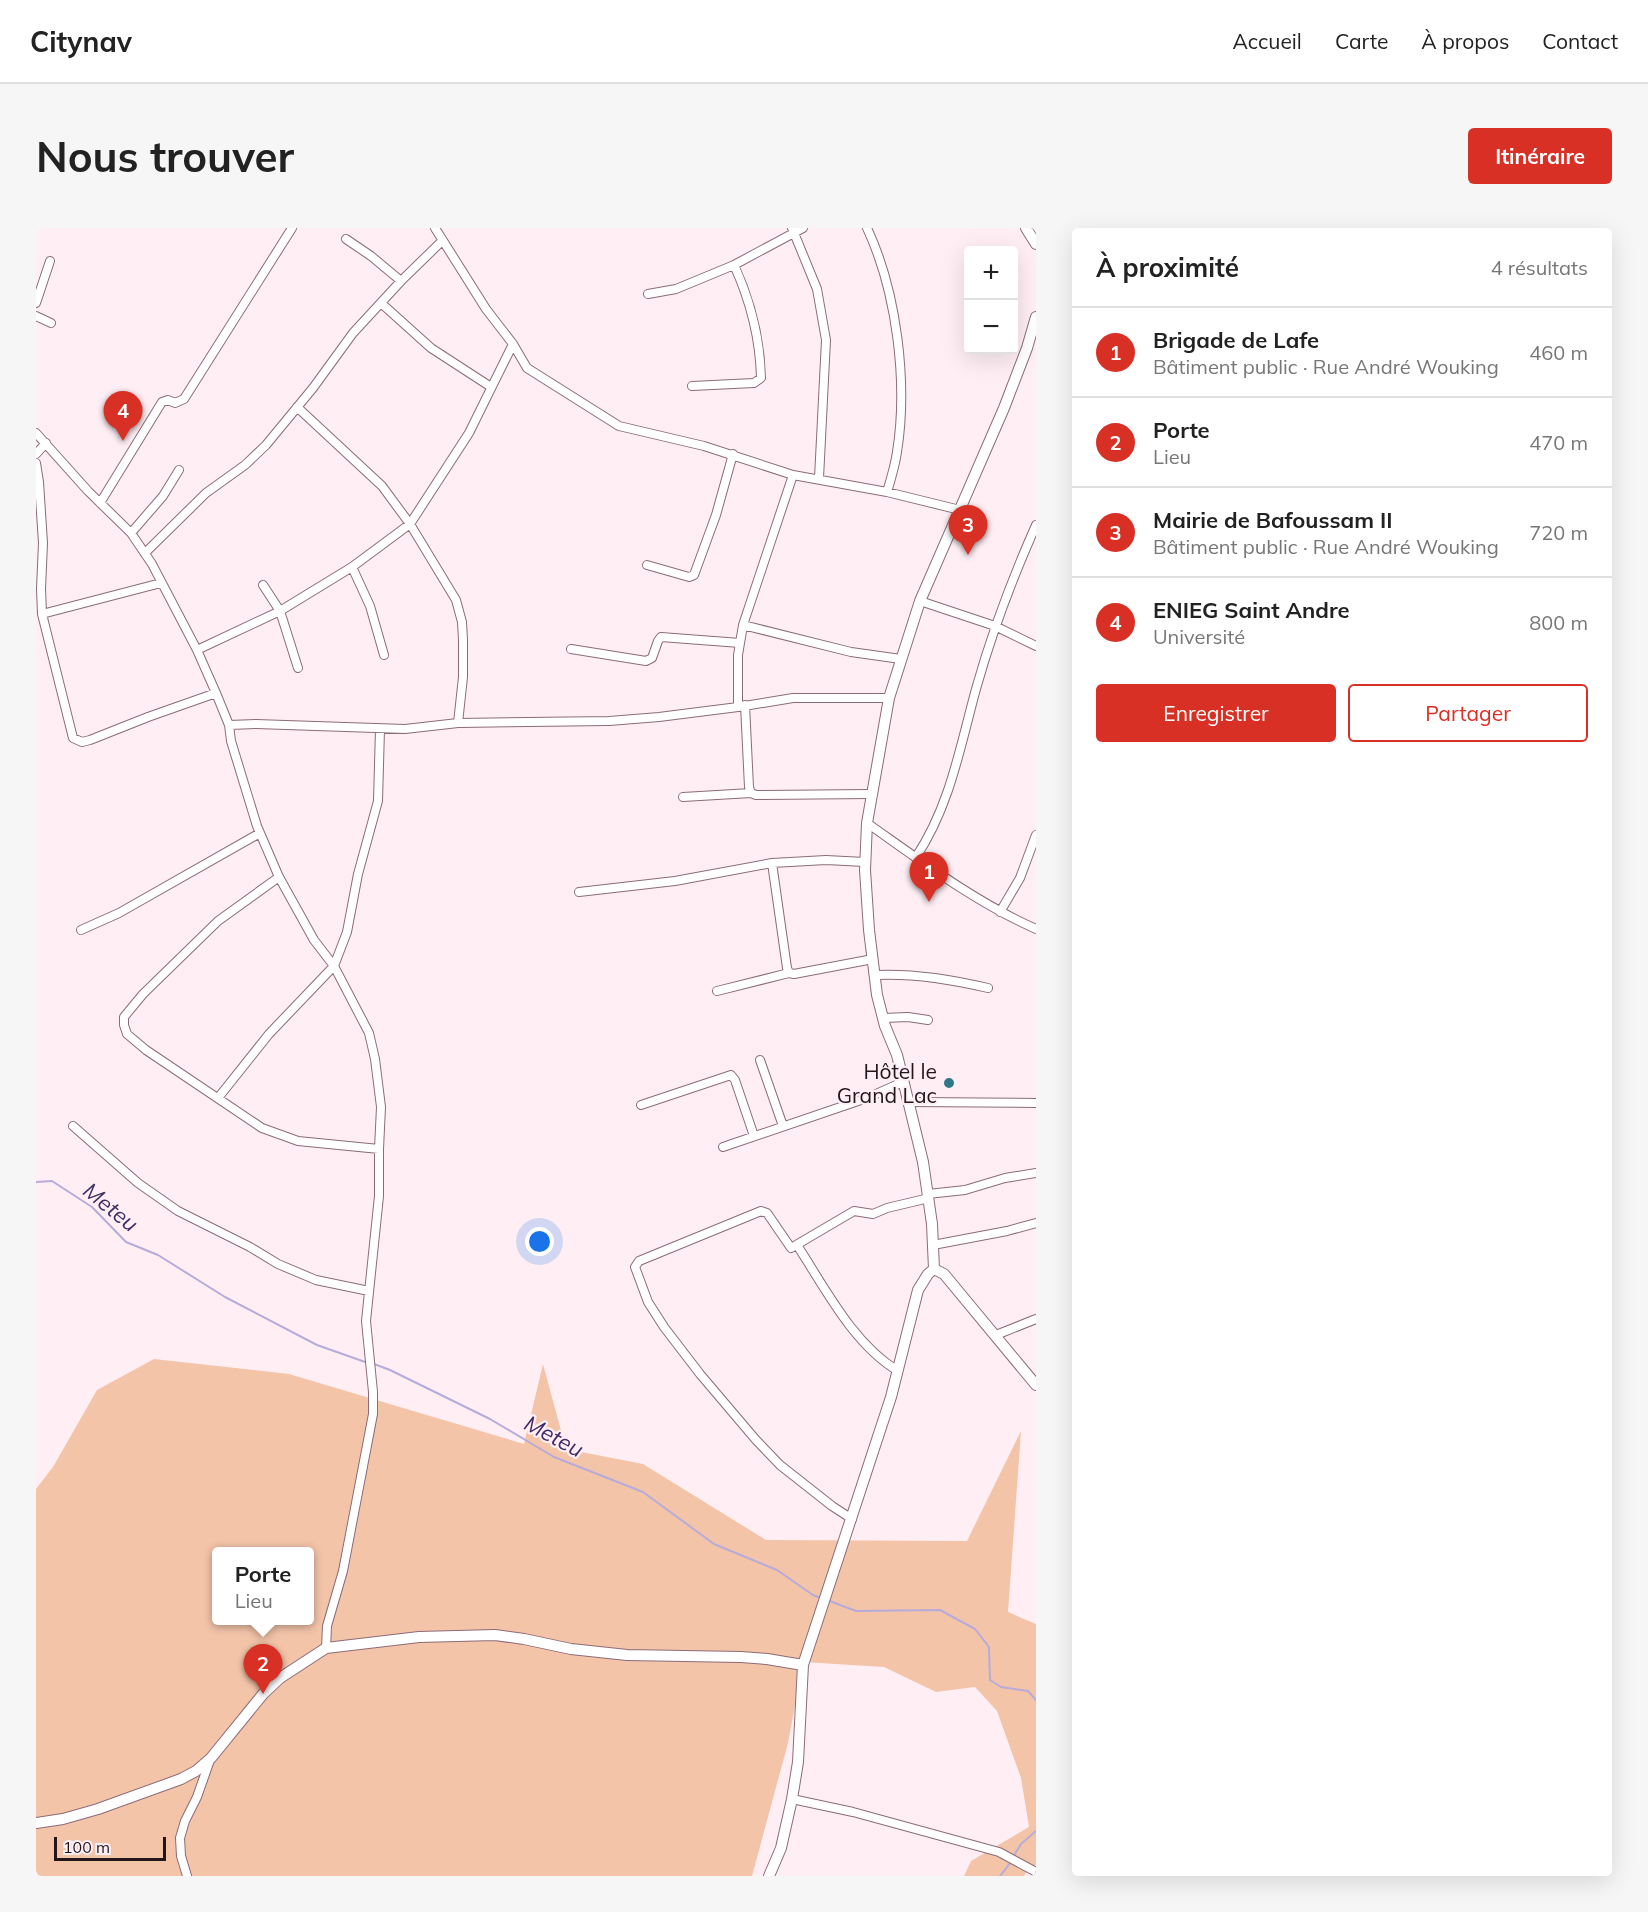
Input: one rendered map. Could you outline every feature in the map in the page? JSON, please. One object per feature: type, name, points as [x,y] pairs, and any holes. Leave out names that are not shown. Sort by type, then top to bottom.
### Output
[{"type":"street","points":[[100,503],[162,402],[168,400],[176,403],[184,399],[292,228]]},
{"type":"street","points":[[435,228],[486,309],[513,344],[527,368],[619,426],[733,454],[794,475],[887,492],[960,510]]},
{"type":"street","points":[[648,294],[676,289],[734,265],[793,231],[803,228]]},
{"type":"street","points":[[867,228],[883,272],[894,313],[899,347],[900,402],[897,451],[887,492]]},
{"type":"street","points":[[1026,228],[1036,244]]},
{"type":"street","points":[[793,231],[817,289],[826,340],[819,478]]},
{"type":"street","points":[[346,239],[371,256],[401,282]]},
{"type":"street","points":[[146,552],[206,493],[245,465],[266,445],[353,333],[442,241]]},
{"type":"street","points":[[36,303],[50,261]]},
{"type":"street","points":[[692,386],[754,383],[761,378],[758,332],[745,289],[734,265]]},
{"type":"street","points":[[381,303],[431,348],[491,387]]},
{"type":"street","points":[[36,316],[51,323]]},
{"type":"street","points":[[934,1269],[929,1196],[924,1162],[897,1055],[883,1018],[875,975],[865,862],[867,823],[889,698],[920,601],[1004,408],[1036,317]]},
{"type":"street","points":[[197,650],[280,611],[352,567],[410,524],[469,433],[513,344]]},
{"type":"street","points":[[297,407],[382,486],[410,524],[450,588],[462,622],[463,677],[458,723]]},
{"type":"street","points":[[36,433],[100,503],[131,533],[146,552],[197,650],[216,693],[229,726],[231,741],[260,833],[279,877],[314,940],[334,966],[369,1033],[381,1107],[379,1196],[366,1321],[373,1392],[371,1432],[343,1570],[327,1626],[326,1648]]},
{"type":"street","points":[[36,454],[46,443]]},
{"type":"street","points":[[647,565],[689,577],[694,575],[716,515],[733,454]]},
{"type":"street","points":[[36,463],[43,543],[40,589],[42,614],[73,738],[82,742],[216,693]]},
{"type":"street","points":[[131,533],[163,496],[179,470]]},
{"type":"street","points":[[751,793],[738,655],[743,625],[794,475]]},
{"type":"street","points":[[916,857],[924,845],[954,778],[995,626],[1011,581],[1036,525]]},
{"type":"street","points":[[352,567],[370,606],[384,655]]},
{"type":"street","points":[[42,614],[162,583]]},
{"type":"street","points":[[263,585],[280,611],[298,668]]},
{"type":"street","points":[[920,601],[995,626],[1036,646]]},
{"type":"street","points":[[743,625],[851,652],[901,659]]},
{"type":"street","points":[[571,649],[646,661],[652,658],[661,637],[740,643]]},
{"type":"street","points":[[229,726],[256,724],[405,729],[458,723],[609,721],[659,717],[793,698],[889,698]]},
{"type":"street","points":[[218,1098],[269,1034],[334,966],[347,932],[358,874],[378,801],[380,729]]},
{"type":"street","points":[[683,797],[751,793],[756,795],[871,794]]},
{"type":"street","points":[[867,823],[1000,912],[1036,929]]},
{"type":"street","points":[[81,930],[119,913],[260,833]]},
{"type":"street","points":[[1000,912],[1020,878],[1036,836]]},
{"type":"street","points":[[579,892],[675,881],[772,863],[826,860],[865,862]]},
{"type":"street","points":[[772,863],[789,972]]},
{"type":"street","points":[[279,877],[218,921],[143,994],[124,1017],[127,1034],[146,1050],[262,1128],[297,1142],[379,1149]]},
{"type":"street","points":[[717,991],[789,972],[794,974],[873,959]]},
{"type":"street","points":[[875,975],[932,976],[988,988]]},
{"type":"street","points":[[883,1018],[908,1017],[928,1020]]},
{"type":"street","points":[[760,1060],[783,1126]]},
{"type":"street","points":[[641,1105],[731,1075],[735,1080],[754,1136]]},
{"type":"street","points":[[723,1147],[867,1098],[903,1082]]},
{"type":"street","points":[[909,1102],[1036,1103]]},
{"type":"street","points":[[73,1126],[138,1183],[178,1211],[250,1247],[278,1264],[316,1280],[369,1291]]},
{"type":"street","points":[[852,1519],[789,1472],[756,1440],[664,1327],[648,1302],[635,1267],[639,1261],[761,1211],[767,1213],[790,1247],[793,1248],[854,1211],[873,1214],[929,1196],[1036,1173]]},
{"type":"street","points":[[933,1245],[1036,1223]]},
{"type":"street","points":[[797,1245],[857,1335],[884,1363],[898,1371]]},
{"type":"street","points":[[769,1876],[781,1848],[798,1762],[803,1665],[898,1371],[918,1290],[934,1269]]},
{"type":"street","points":[[934,1269],[944,1274],[1036,1384]]},
{"type":"street","points":[[996,1335],[1036,1319]]},
{"type":"street","points":[[36,1823],[63,1819],[98,1809],[181,1779],[196,1771],[211,1758],[263,1694],[288,1672],[326,1648],[419,1637],[495,1635],[571,1649],[627,1655],[741,1657],[803,1665]]},
{"type":"street","points":[[187,1876],[181,1856],[180,1838],[211,1758]]},
{"type":"street","points":[[792,1799],[853,1812],[999,1852],[1036,1872]]},
{"type":"shaded area","points":[[154,1359],[289,1374],[524,1444],[543,1364],[566,1449],[643,1464],[766,1540],[967,1541],[1021,1431],[1008,1612],[1036,1624],[1036,1865],[1029,1868],[1024,1876],[964,1876],[971,1861],[1029,1827],[1021,1778],[997,1711],[975,1687],[936,1692],[884,1667],[803,1662],[788,1743],[752,1876],[36,1876],[36,1489],[53,1467],[97,1390]]},
{"type":"waterway","name":"Meteu","points":[[36,1182],[52,1181],[92,1207],[126,1242],[158,1255],[225,1297],[317,1345],[368,1363]]},
{"type":"waterway","name":"Meteu","points":[[374,1364],[490,1419],[554,1457],[643,1492],[714,1544],[777,1570],[821,1598]]},
{"type":"waterway","name":"Meteu","points":[[827,1600],[856,1611],[940,1610],[975,1629],[989,1647],[990,1680],[1001,1687],[1028,1691],[1036,1700]]},
{"type":"waterway","points":[[1013,1857],[1021,1844],[1036,1831]]},
{"type":"waterway","points":[[1000,1876],[1011,1862]]},
{"type":"place","name":"ENIEG Saint Andre","points":[[123,441]]},
{"type":"place","name":"Mairie de Bafoussam II","points":[[968,555]]},
{"type":"place","name":"Brigade de Lafe","points":[[929,902]]},
{"type":"place","name":"Hôtel le Grand Lac","points":[[949,1083]]},
{"type":"place","name":"Porte","points":[[263,1694]]}]
